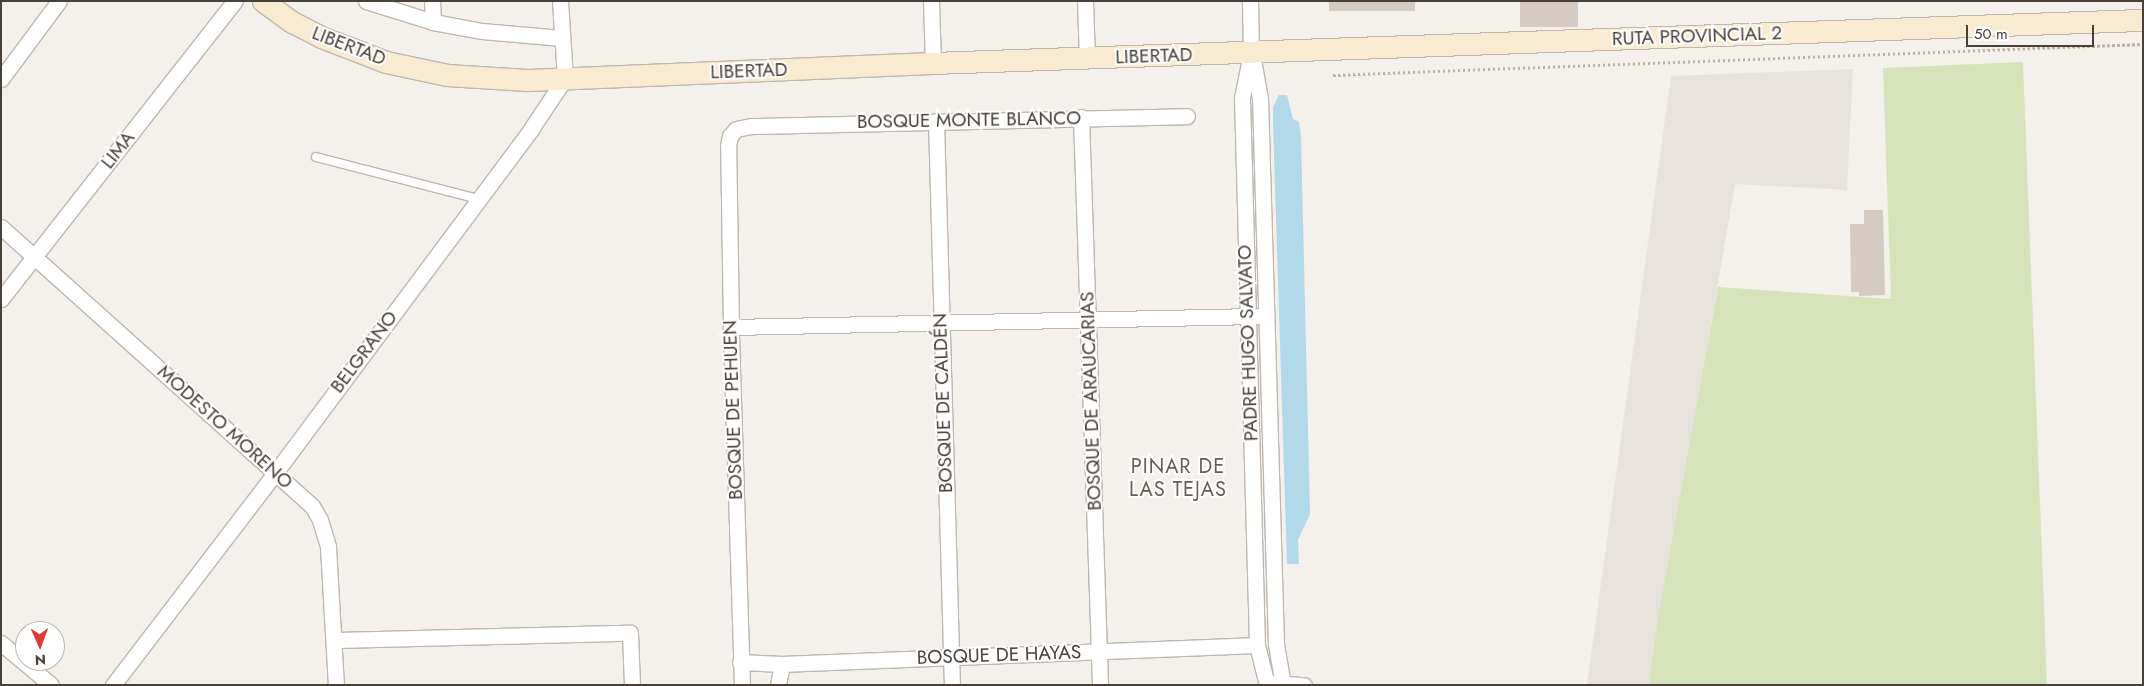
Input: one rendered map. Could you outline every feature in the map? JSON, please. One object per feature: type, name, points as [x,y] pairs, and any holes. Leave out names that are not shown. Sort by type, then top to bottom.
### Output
[{"type":"main road","name":"LIBERTAD","points":[[263,1],[292,22],[321,37],[386,62],[446,75],[508,79],[1251,53]]},
{"type":"main road","name":"RUTA PROVINCIAL 2","points":[[1251,53],[2143,20]]},
{"type":"street","points":[[1,79],[59,1]]},
{"type":"street","name":"LIMA","points":[[1,299],[235,1]]},
{"type":"street","points":[[366,1],[433,22],[482,31],[562,38]]},
{"type":"street","points":[[432,1],[433,22]]},
{"type":"street","points":[[560,1],[564,78]]},
{"type":"street","points":[[932,1],[933,63]]},
{"type":"street","points":[[1085,1],[1087,58]]},
{"type":"street","name":"PADRE HUGO SALVATO","points":[[1250,1],[1251,53],[1260,98],[1276,644],[1283,684]]},
{"type":"street","name":"PADRE HUGO SALVATO","points":[[1251,53],[1242,98],[1257,645],[1267,684]]},
{"type":"street","name":"BELGRANO","points":[[113,685],[275,473],[478,199],[564,78]]},
{"type":"street","name":"BOSQUE MONTE BLANCO","points":[[730,136],[736,129],[752,126],[1187,116]]},
{"type":"street","name":"BOSQUE DE ARAUCARIAS","points":[[1082,117],[1100,685]]},
{"type":"street","name":"BOSQUE DE CALDÉN","points":[[936,121],[952,685]]},
{"type":"street","name":"BOSQUE DE PEHUEN","points":[[730,136],[728,146],[731,327],[742,685]]},
{"type":"street","name":"MODESTO MORENO","points":[[1,227],[312,506],[320,520],[328,548],[336,685]]},
{"type":"street","points":[[731,327],[1266,316]]},
{"type":"street","points":[[334,640],[630,633],[632,685]]},
{"type":"street","points":[[1,643],[51,685]]},
{"type":"street","name":"BOSQUE DE HAYAS","points":[[740,662],[782,664],[1257,645]]},
{"type":"street","points":[[778,685],[782,664]]},
{"type":"street","points":[[1267,684],[1304,685]]},
{"type":"lane","points":[[316,156],[478,199]]},
{"type":"path","points":[[1333,75],[2143,44]]},
{"type":"shaded area","points":[[1853,69],[1847,190],[1735,184],[1649,685],[1587,685],[1671,76]]},
{"type":"green space","points":[[2023,62],[2047,685],[1649,685],[1658,618],[1718,287],[1891,299],[1883,68]]},
{"type":"water","points":[[1279,95],[1287,95],[1293,119],[1299,122],[1301,137],[1310,514],[1298,540],[1299,564],[1287,564],[1273,124],[1273,107]]},
{"type":"building","points":[[1329,1],[1415,1],[1415,11],[1329,11]]},
{"type":"building","points":[[1520,1],[1578,1],[1578,27],[1520,27]]},
{"type":"building","points":[[1864,210],[1883,210],[1885,295],[1859,296],[1859,292],[1851,292],[1850,224],[1864,224]]},
{"type":"district","name":"PINAR DE LAS TEJAS","points":[[1178,478]]}]
